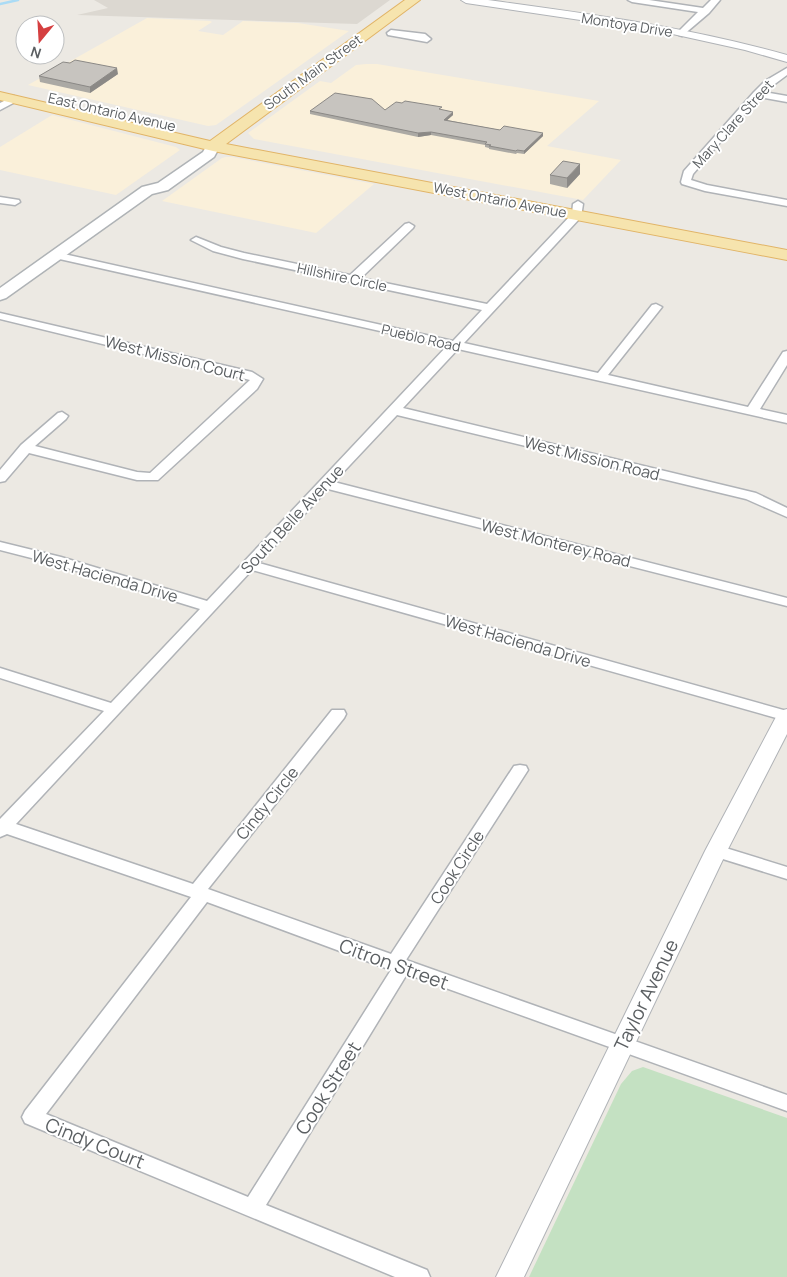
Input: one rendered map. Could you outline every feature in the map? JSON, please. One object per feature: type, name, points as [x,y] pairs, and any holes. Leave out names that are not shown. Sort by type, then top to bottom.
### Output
[{"type":"main road","name":"South Main Street","points":[[0,295],[147,190],[163,187],[209,154],[219,142],[413,0]]},
{"type":"main road","name":"East Ontario Avenue","points":[[0,86],[120,114],[219,142]]},
{"type":"main road","name":"East Ontario Avenue","points":[[7,97],[219,142]]},
{"type":"main road","points":[[7,97],[30,97],[85,110],[120,114]]},
{"type":"main road","name":"West Ontario Avenue","points":[[219,142],[578,209],[787,244]]},
{"type":"main road","name":"West Ontario Avenue","points":[[578,209],[787,255]]},
{"type":"street","name":"Montoya Drive","points":[[466,0],[509,3],[682,33],[741,46],[787,59]]},
{"type":"street","points":[[632,0],[706,11]]},
{"type":"street","points":[[682,33],[716,0]]},
{"type":"street","points":[[391,33],[425,37],[427,40]]},
{"type":"street","name":"Mary Clare Street","points":[[787,71],[768,82],[688,173],[686,182],[706,188],[787,203]]},
{"type":"street","points":[[758,94],[787,99]]},
{"type":"street","points":[[0,107],[7,97]]},
{"type":"street","points":[[0,200],[15,202]]},
{"type":"street","name":"South Belle Avenue","points":[[2,828],[455,345],[578,209]]},
{"type":"street","points":[[353,279],[409,226]]},
{"type":"street","name":"Hillshire Circle","points":[[196,240],[243,256],[489,308]]},
{"type":"street","name":"Pueblo Road","points":[[55,255],[787,419]]},
{"type":"street","points":[[600,378],[656,307]]},
{"type":"street","name":"West Mission Court","points":[[0,316],[248,375],[257,379],[253,386],[153,477],[137,476],[26,448]]},
{"type":"street","points":[[752,412],[787,355]]},
{"type":"street","name":"West Mission Road","points":[[394,410],[751,496],[787,512]]},
{"type":"street","points":[[0,478],[26,448],[62,416]]},
{"type":"street","name":"West Monterey Road","points":[[325,484],[787,602]]},
{"type":"street","name":"West Hacienda Drive","points":[[0,546],[56,560],[210,607]]},
{"type":"street","name":"West Hacienda Drive","points":[[249,565],[787,716]]},
{"type":"street","points":[[0,673],[115,709]]},
{"type":"street","name":"Cindy Circle","points":[[199,893],[338,714]]},
{"type":"street","name":"Taylor Avenue","points":[[510,1277],[716,851],[787,716]]},
{"type":"street","name":"Cook Circle","points":[[398,966],[520,770]]},
{"type":"street","name":"Citron Street","points":[[2,828],[199,893],[398,966],[787,1103]]},
{"type":"street","points":[[716,851],[787,873]]},
{"type":"street","name":"Cindy Court","points":[[199,893],[32,1117],[419,1277]]},
{"type":"street","name":"Cook Street","points":[[253,1208],[398,966]]},
{"type":"shaded area","points":[[94,0],[390,0],[357,24],[77,15],[108,8]]},
{"type":"shaded area","points":[[147,18],[210,21],[212,22],[198,31],[223,35],[243,21],[298,23],[349,31],[216,125],[208,126],[28,85]]},
{"type":"shaded area","points":[[377,64],[599,101],[547,146],[621,160],[583,200],[254,139],[248,133],[320,81],[331,83],[356,65]]},
{"type":"shaded area","points":[[52,115],[176,147],[180,150],[116,195],[0,170],[0,147]]},
{"type":"shaded area","points":[[226,157],[374,184],[316,233],[162,201]]},
{"type":"green space","points":[[643,1067],[787,1118],[787,1277],[529,1277],[621,1084],[632,1071]]},
{"type":"building","points":[[75,60],[117,68],[90,87],[39,76],[58,65],[65,65],[65,62],[70,63]]},
{"type":"building","points":[[335,93],[372,99],[385,110],[396,102],[402,103],[405,101],[442,107],[439,109],[453,112],[444,120],[500,130],[504,126],[543,133],[524,151],[516,151],[489,146],[491,145],[485,144],[487,142],[431,132],[418,133],[310,111]]},
{"type":"building","points":[[563,161],[580,164],[567,178],[550,175]]},
{"type":"waterway","points":[[0,4],[18,0]]}]
